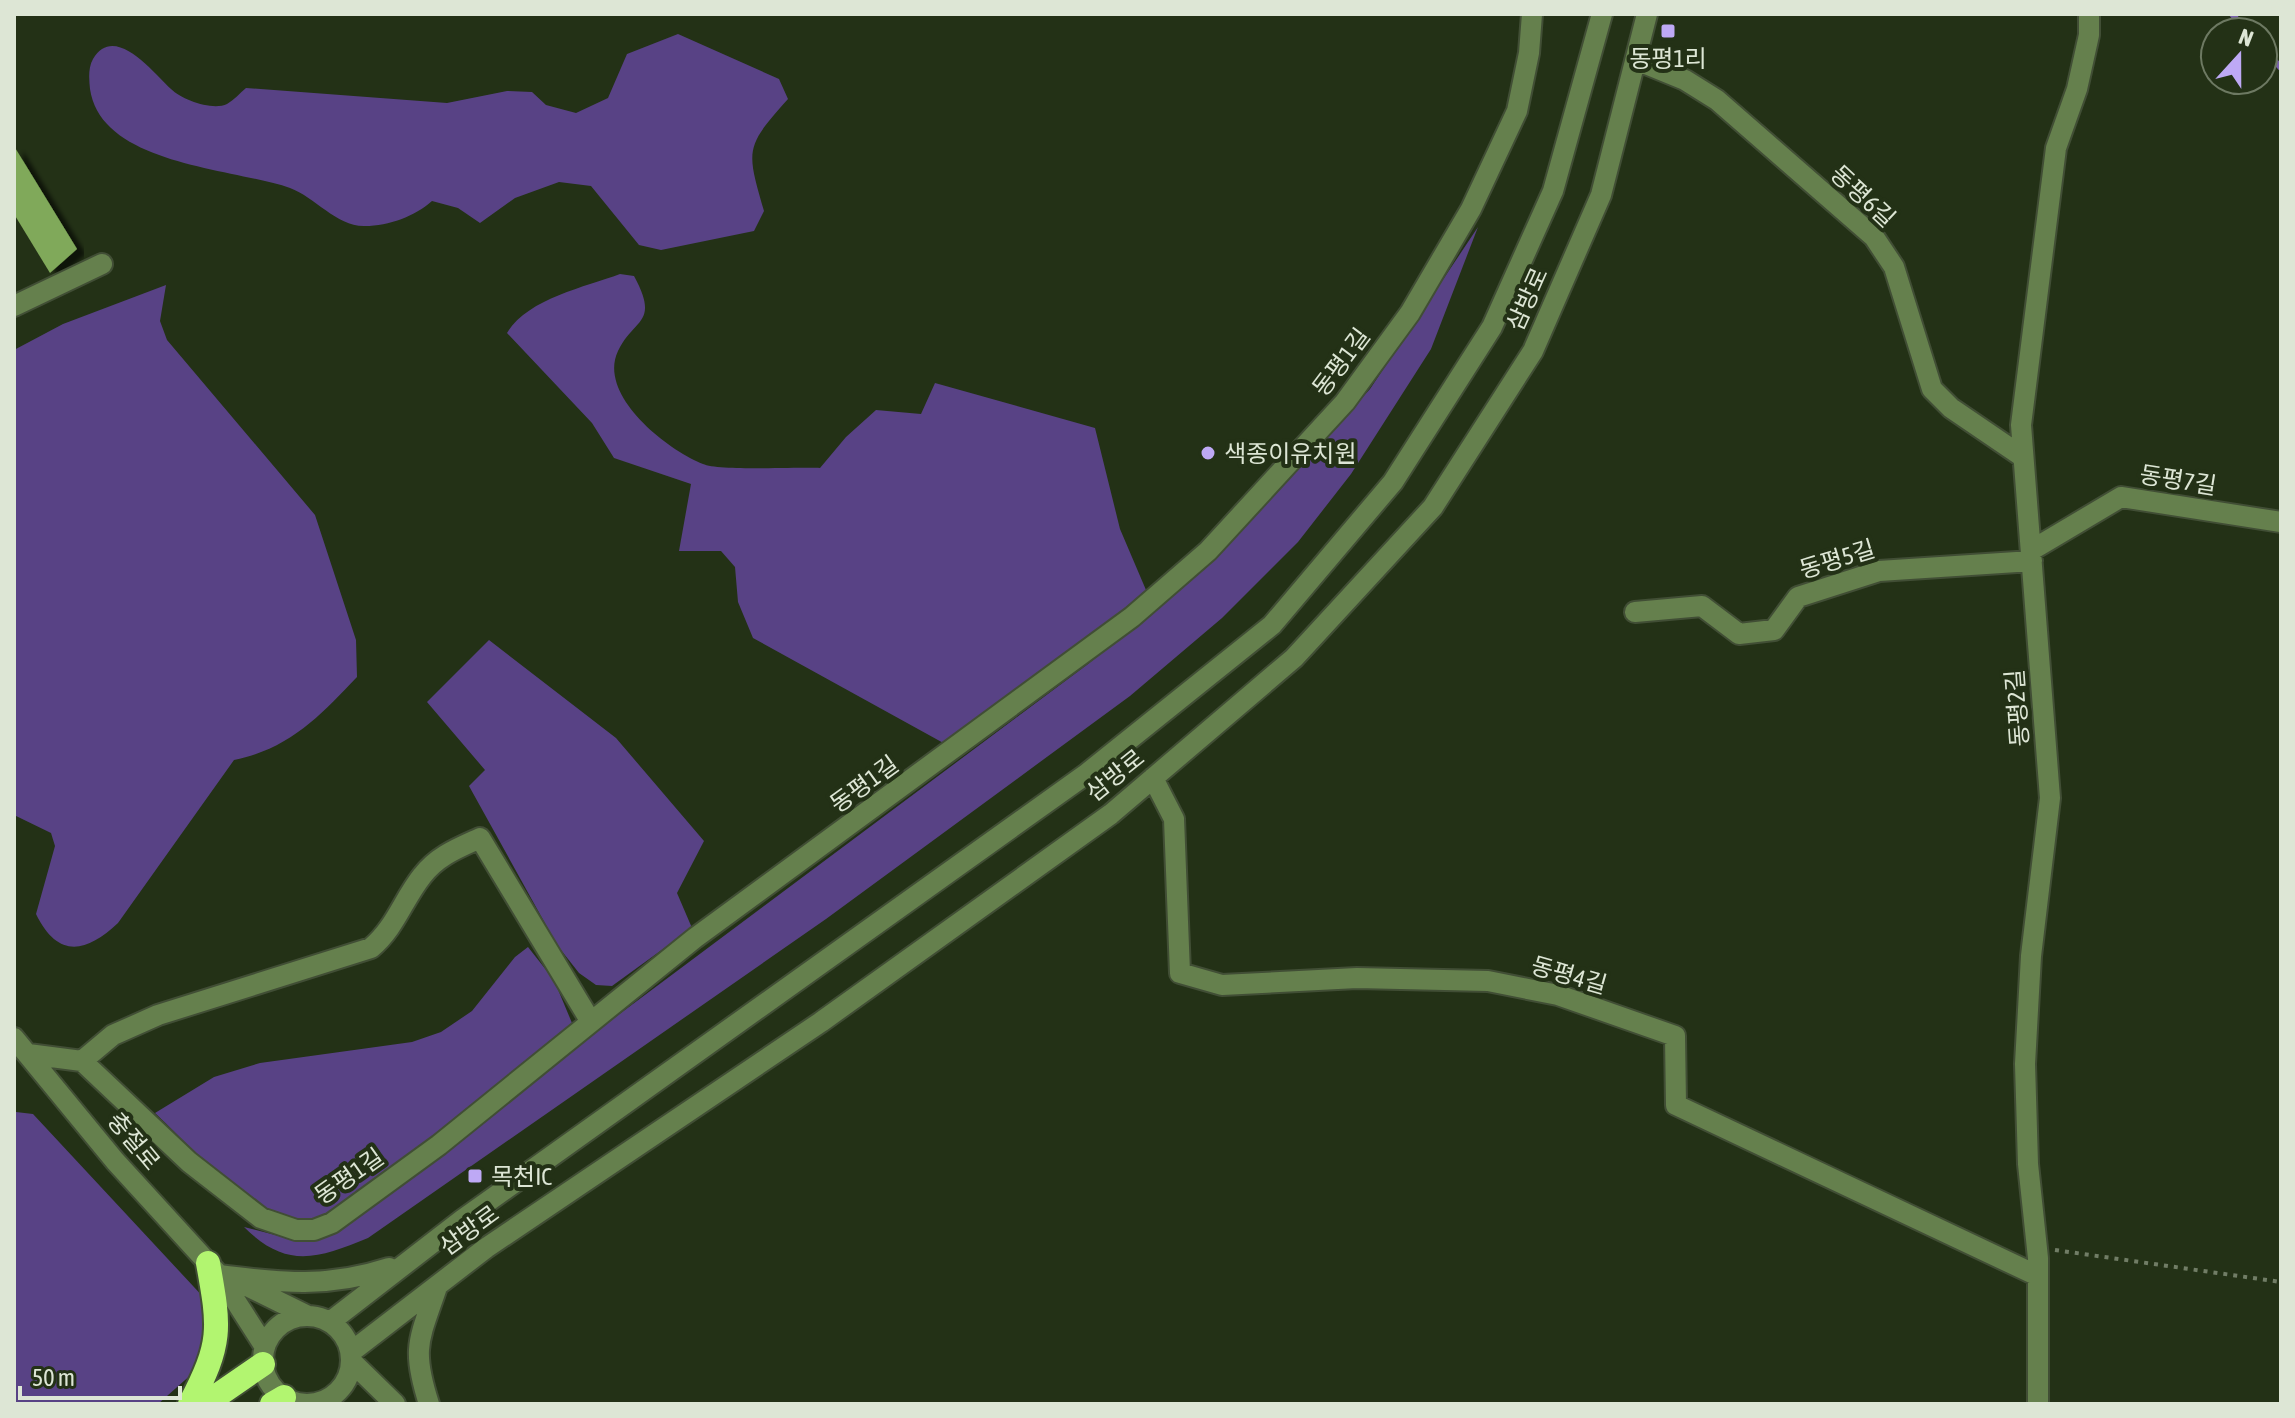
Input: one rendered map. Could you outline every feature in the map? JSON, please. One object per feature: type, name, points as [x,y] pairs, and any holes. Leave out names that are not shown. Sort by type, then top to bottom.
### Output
[{"type":"highway","points":[[190,1404],[218,1342],[214,1269]]},
{"type":"highway","points":[[205,1404],[264,1356]]},
{"type":"street","name":"동평1길","points":[[82,1061],[189,1162],[239,1204],[281,1227],[314,1230],[332,1223],[439,1145],[695,938],[1132,617],[1208,551],[1345,402],[1410,313],[1471,209],[1517,111],[1529,53],[1532,14]]},
{"type":"street","name":"삼방로","points":[[330,1322],[405,1263],[1085,775],[1272,625],[1393,482],[1492,327],[1553,191],[1602,14]]},
{"type":"street","name":"삼방로","points":[[351,1357],[486,1248],[821,1022],[1111,814],[1294,658],[1433,507],[1533,351],[1601,195],[1647,14]]},
{"type":"street","name":"동평2길","points":[[2038,1404],[2037,1248],[2028,1164],[2025,1064],[2031,956],[2050,798],[2032,555],[2020,455],[2028,347],[2040,283],[2056,148],[2077,89],[2089,35],[2089,14]]},
{"type":"street","name":"동평6길","points":[[1636,60],[1685,80],[1717,100],[1874,237],[1894,267],[1932,389],[1951,408],[2020,455]]},
{"type":"street","points":[[14,306],[102,264]]},
{"type":"street","name":"동평7길","points":[[2032,555],[2121,497],[2281,522]]},
{"type":"street","name":"동평5길","points":[[1635,612],[1702,606],[1739,634],[1774,630],[1798,597],[1879,571],[2032,555]]},
{"type":"street","name":"동평4길","points":[[1153,778],[1174,819],[1180,973],[1222,985],[1357,978],[1488,981],[1558,995],[1675,1036],[1676,1105],[2038,1276]]},
{"type":"street","points":[[28,1054],[82,1061],[113,1035],[158,1015],[371,948],[389,933],[423,875],[443,855],[480,838],[591,1022]]},
{"type":"street","name":"충절로","points":[[14,1038],[115,1161],[214,1269],[264,1356]]},
{"type":"street","points":[[214,1269],[315,1284],[351,1280],[405,1263]]},
{"type":"street","name":"충절로","points":[[214,1269],[308,1316]]},
{"type":"street","points":[[429,1404],[417,1368],[418,1347],[437,1287]]},
{"type":"street","points":[[351,1357],[345,1383],[337,1392],[318,1403],[293,1402],[270,1383],[264,1356],[269,1337],[286,1321],[308,1316],[330,1322],[344,1335],[351,1357],[395,1404]]},
{"type":"path","points":[[2037,1248],[2281,1282]]},
{"type":"shaded area","points":[[678,34],[779,79],[788,99],[764,128],[753,150],[754,174],[764,211],[754,231],[661,250],[639,245],[591,186],[559,182],[515,198],[480,223],[458,208],[432,201],[392,222],[374,226],[355,225],[336,217],[290,188],[172,160],[143,148],[118,134],[99,114],[90,89],[93,59],[102,49],[112,46],[134,55],[176,93],[206,105],[227,104],[246,88],[447,103],[507,91],[532,92],[546,105],[576,113],[608,98],[627,54]]},
{"type":"shaded area","points":[[1478,227],[1431,349],[1351,474],[1298,542],[1222,618],[1130,696],[826,919],[368,1238],[333,1251],[303,1256],[274,1249],[244,1227],[287,1238],[313,1238],[578,1045],[1088,664],[1207,567],[1370,389]]},
{"type":"shaded area","points":[[620,274],[634,276],[645,303],[645,312],[618,351],[614,368],[617,385],[639,419],[688,457],[711,466],[820,468],[846,437],[876,410],[921,414],[935,383],[1095,428],[1120,529],[1146,590],[1070,655],[947,745],[753,638],[738,602],[735,567],[721,551],[679,551],[691,484],[614,458],[592,423],[507,333],[516,321],[542,303]]},
{"type":"shaded area","points":[[166,285],[160,321],[167,340],[315,515],[356,640],[357,677],[302,729],[271,748],[234,760],[118,923],[95,941],[73,947],[54,939],[36,914],[55,846],[51,833],[14,815],[14,350],[63,324]]},
{"type":"shaded area","points":[[489,640],[616,738],[704,841],[677,893],[692,928],[612,986],[596,985],[579,973],[557,945],[469,786],[485,770],[427,702]]},
{"type":"shaded area","points":[[528,947],[554,980],[572,1023],[337,1213],[307,1220],[265,1208],[225,1180],[155,1113],[214,1077],[260,1063],[412,1042],[441,1032],[472,1011],[515,957]]},
{"type":"shaded area","points":[[16,1112],[33,1114],[207,1301],[202,1365],[158,1404],[14,1404]]},
{"type":"building","points":[[14,146],[77,249],[50,273],[14,214]]},
{"type":"place","name":"동평1리","points":[[1668,31]]},
{"type":"place","name":"색종이유치원","points":[[1208,453]]},
{"type":"place","name":"목천IC","points":[[475,1176]]}]
